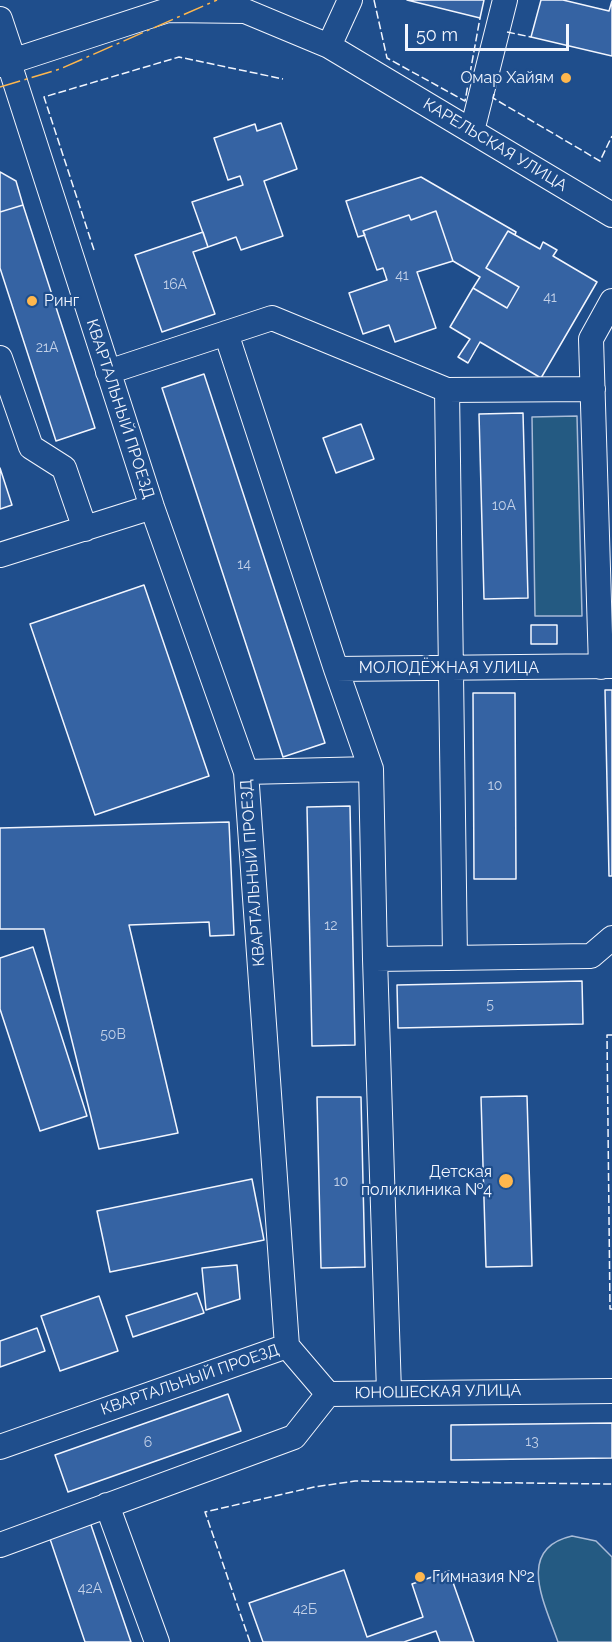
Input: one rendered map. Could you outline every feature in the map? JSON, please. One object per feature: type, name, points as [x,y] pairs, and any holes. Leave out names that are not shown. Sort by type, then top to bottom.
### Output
[{"type":"street","points":[[329,45],[350,0]]},
{"type":"street","points":[[472,131],[505,0]]},
{"type":"street","name":"КАРЕЛЬСКАЯ УЛИЦА","points":[[8,63],[168,5],[244,11],[329,45],[612,215]]},
{"type":"street","name":"КВАРТАЛЬНЫЙ ПРОЕЗД","points":[[0,19],[8,63],[152,507],[246,772],[287,1346],[0,1447]]},
{"type":"street","points":[[606,667],[591,339],[612,301]]},
{"type":"street","points":[[108,372],[272,318],[447,390],[593,389]]},
{"type":"street","points":[[226,333],[336,669]]},
{"type":"street","points":[[0,358],[31,447],[64,468],[85,528]]},
{"type":"street","points":[[447,390],[454,957]]},
{"type":"street","points":[[0,555],[152,507]]},
{"type":"street","name":"МОЛОДЁЖНАЯ УЛИЦА","points":[[389,1392],[371,769],[336,669],[606,667]]},
{"type":"street","points":[[246,772],[371,769]]},
{"type":"street","points":[[375,959],[591,956],[612,938]]},
{"type":"street","points":[[0,1545],[294,1437],[328,1395],[287,1346]]},
{"type":"street","name":"ЮНОШЕСКАЯ УЛИЦА","points":[[328,1395],[389,1392],[612,1391]]},
{"type":"street","points":[[107,1505],[157,1642]]},
{"type":"shaded area","points":[[577,416],[582,616],[535,616],[532,417]]},
{"type":"shaded area","points":[[572,1536],[596,1541],[612,1557],[612,1642],[558,1642],[542,1596],[539,1566],[544,1553],[554,1543]]},
{"type":"building","points":[[407,0],[484,0],[480,18]]},
{"type":"building","points":[[541,0],[563,0],[609,11],[612,1],[612,56],[531,37]]},
{"type":"building","points":[[281,123],[297,169],[264,181],[283,236],[241,250],[236,237],[208,247],[192,202],[243,185],[240,176],[228,180],[214,138],[255,124],[257,131]]},
{"type":"building","points":[[0,172],[16,181],[23,205],[0,212]]},
{"type":"building","points":[[421,177],[516,232],[515,235],[508,231],[486,268],[519,287],[507,308],[473,288],[480,277],[453,261],[436,211],[411,220],[409,215],[363,231],[365,235],[358,237],[346,201]]},
{"type":"building","points":[[23,205],[95,428],[56,441],[0,268],[0,212]]},
{"type":"building","points":[[436,211],[453,261],[417,272],[436,328],[395,342],[389,325],[363,334],[349,293],[387,280],[383,268],[377,270],[363,231],[409,215],[411,220]]},
{"type":"building","points":[[508,231],[540,249],[543,242],[557,250],[553,256],[597,282],[541,378],[480,342],[468,363],[458,357],[470,339],[450,327],[473,288],[507,308],[519,287],[486,268]]},
{"type":"building","points":[[203,232],[208,247],[193,252],[215,314],[162,332],[135,255]]},
{"type":"building","points":[[204,374],[325,743],[283,757],[162,388]]},
{"type":"building","points":[[523,413],[528,598],[484,599],[479,414]]},
{"type":"building","points":[[361,424],[374,459],[336,473],[323,438]]},
{"type":"building","points":[[0,468],[12,505],[0,509]]},
{"type":"building","points":[[144,585],[209,776],[95,815],[30,624]]},
{"type":"building","points":[[531,625],[557,625],[557,644],[531,644]]},
{"type":"building","points":[[605,690],[612,690],[612,876],[609,876]]},
{"type":"building","points":[[473,693],[515,693],[516,879],[474,879]]},
{"type":"building","points":[[350,806],[355,1045],[312,1046],[307,807]]},
{"type":"building","points":[[229,822],[234,935],[210,936],[209,922],[129,925],[178,1133],[99,1149],[44,929],[0,929],[0,828]]},
{"type":"building","points":[[33,947],[87,1116],[40,1131],[0,1009],[0,958]]},
{"type":"building","points":[[582,981],[583,1024],[398,1028],[397,985]]},
{"type":"building","name":"Детская поликлиника №4","points":[[527,1096],[532,1266],[486,1267],[481,1097]]},
{"type":"building","points":[[317,1097],[361,1097],[365,1267],[321,1268]]},
{"type":"building","points":[[252,1179],[264,1240],[110,1272],[97,1211]]},
{"type":"building","points":[[237,1265],[240,1299],[206,1310],[202,1268]]},
{"type":"building","points":[[197,1293],[204,1313],[133,1337],[126,1316]]},
{"type":"building","points":[[99,1296],[118,1351],[60,1371],[41,1316]]},
{"type":"building","points":[[37,1328],[45,1351],[0,1367],[0,1341]]},
{"type":"building","points":[[228,1394],[241,1431],[68,1492],[55,1455]]},
{"type":"building","points":[[612,1423],[612,1458],[451,1460],[451,1425]]},
{"type":"building","points":[[90,1522],[131,1642],[85,1642],[49,1536]]},
{"type":"building","points":[[344,1570],[367,1637],[423,1617],[412,1584],[449,1571],[474,1642],[440,1642],[436,1631],[404,1642],[263,1642],[249,1603]]},
{"type":"fence","points":[[374,0],[387,58],[465,101],[480,18]]},
{"type":"fence","points":[[507,32],[531,37]]},
{"type":"fence","points":[[94,250],[44,97],[179,57],[283,79]]},
{"type":"fence","points":[[494,94],[493,98],[600,161],[612,136]]},
{"type":"fence","points":[[612,1035],[607,1035],[610,1309],[612,1309]]},
{"type":"fence","points":[[250,1642],[205,1512],[314,1487],[355,1481],[612,1484]]},
{"type":"power","points":[[0,87],[60,69],[217,0]]},
{"type":"place","name":"Омар Хайям","points":[[566,78]]},
{"type":"place","name":"Ринг","points":[[32,301]]},
{"type":"place","name":"Детская поликлиника №4","points":[[506,1181]]},
{"type":"place","name":"Гимназия №2","points":[[420,1577]]}]
